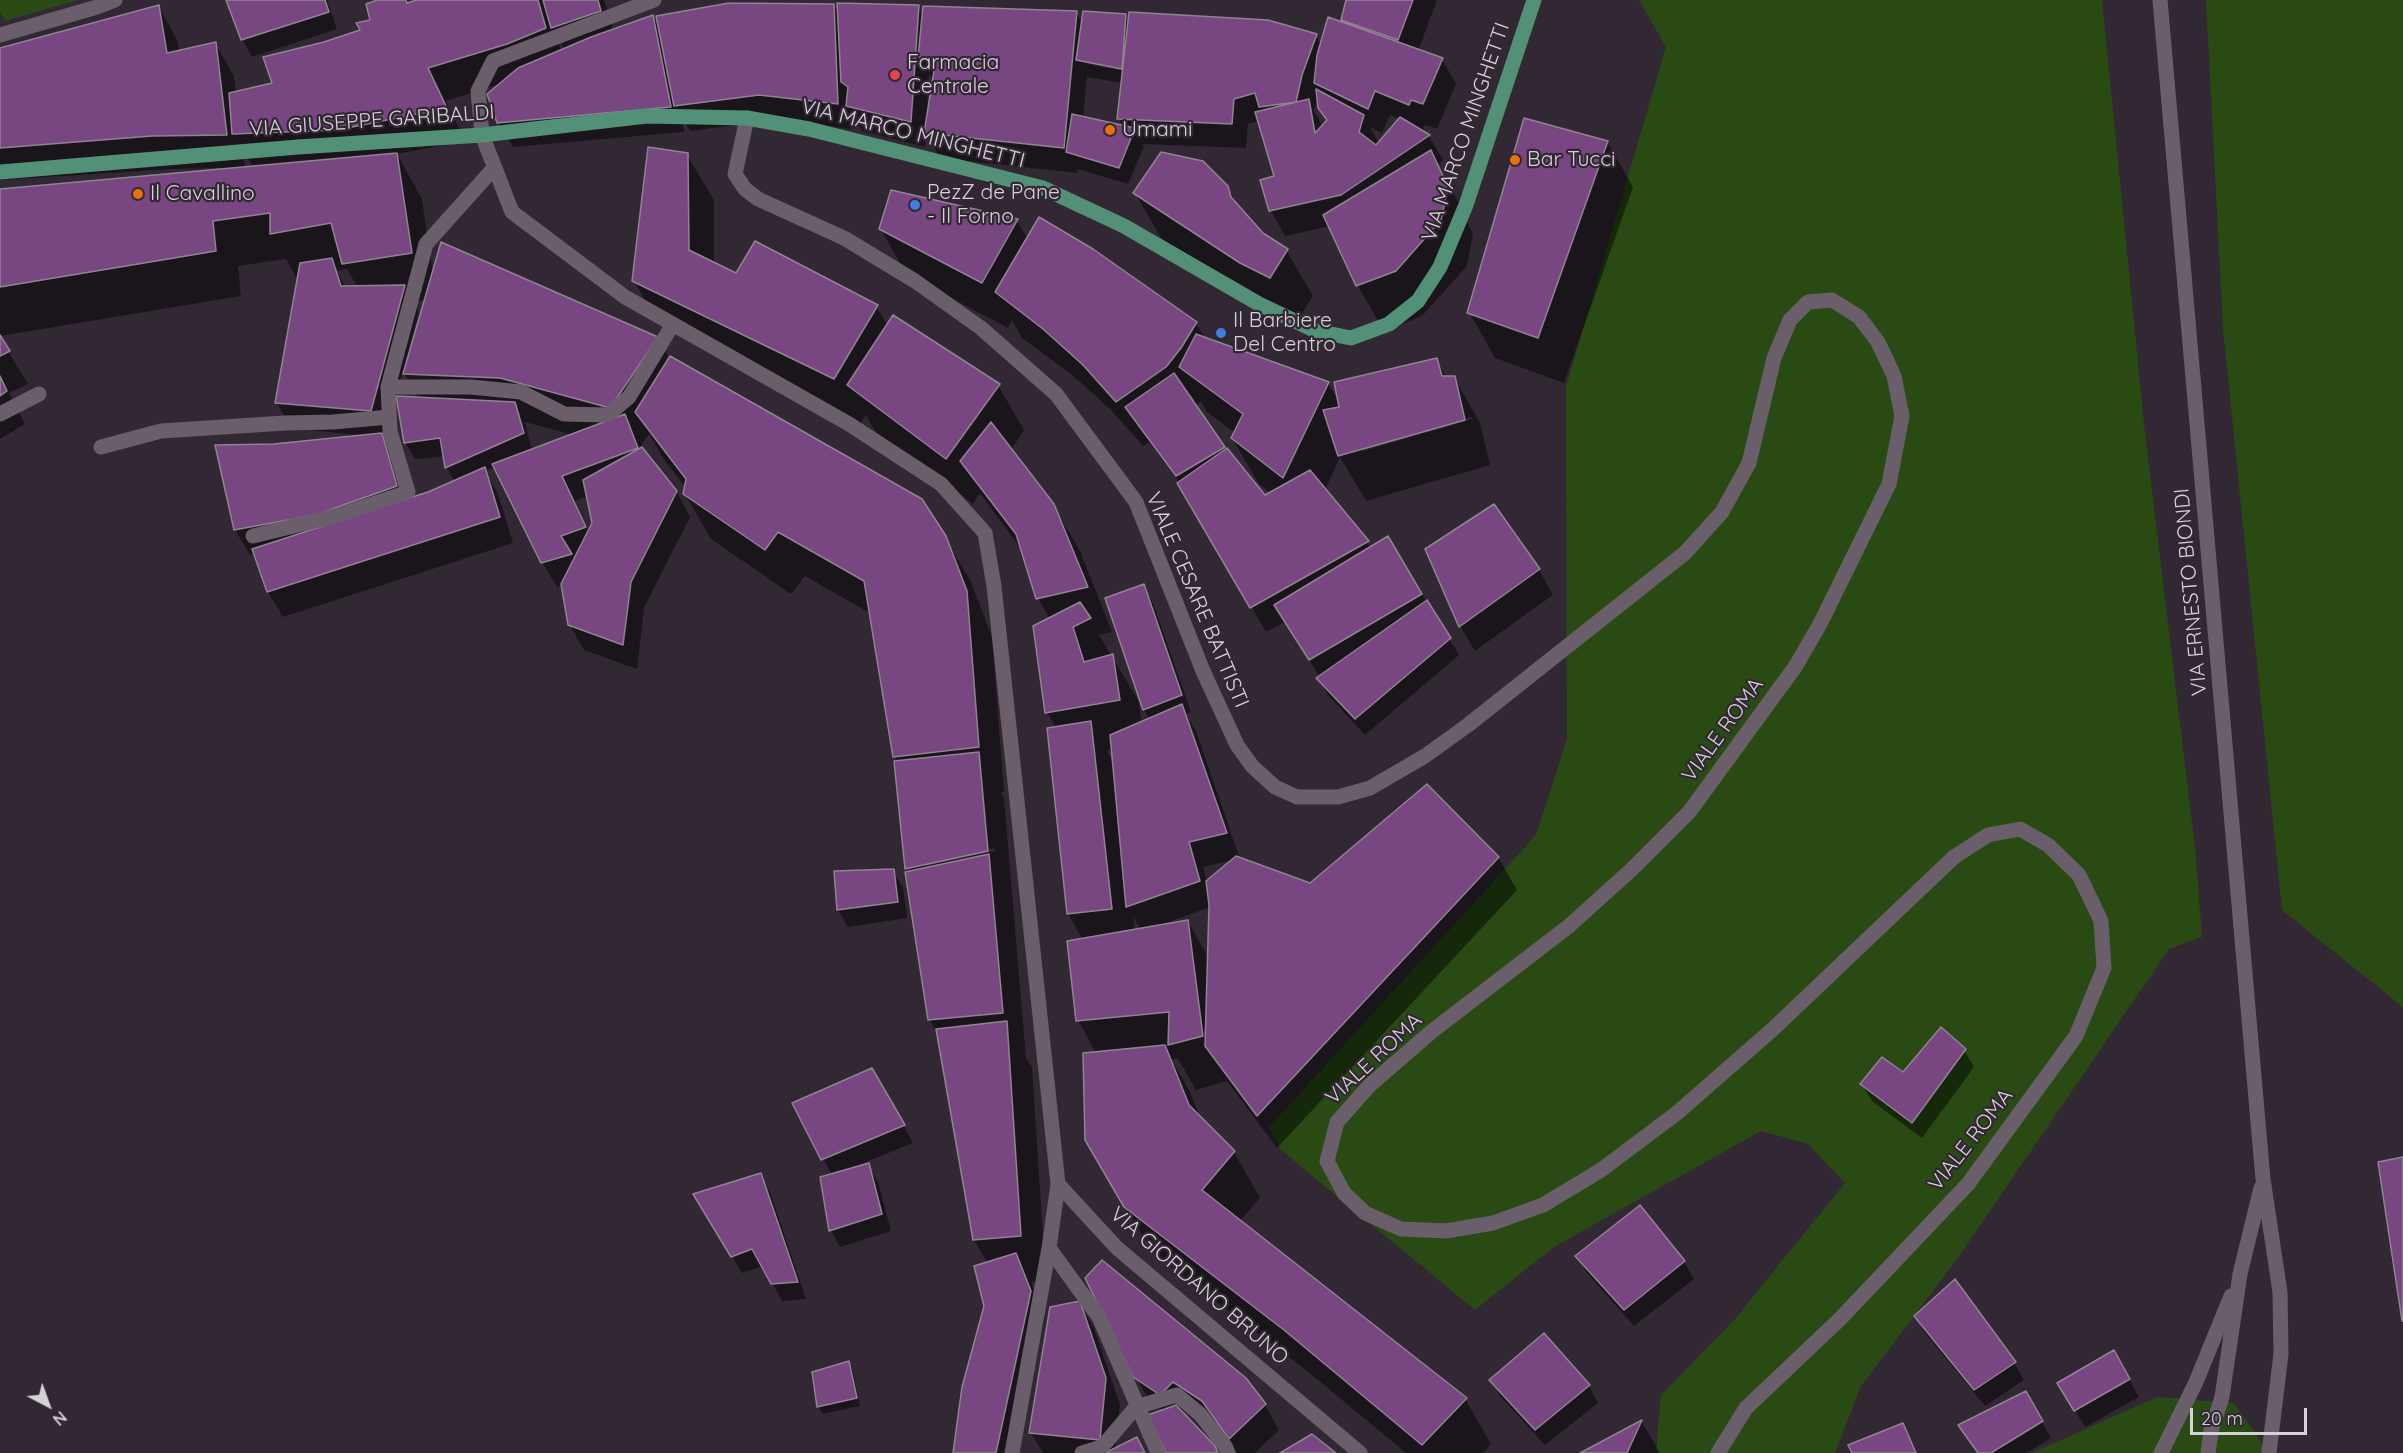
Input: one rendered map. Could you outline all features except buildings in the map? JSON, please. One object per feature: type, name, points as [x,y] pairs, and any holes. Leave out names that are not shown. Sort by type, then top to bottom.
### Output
[{"type":"main road","name":"VIA MARCO MINGHETTI","points":[[747,118],[809,129],[1043,188],[1124,226],[1259,304],[1316,331],[1351,338],[1389,324],[1418,301],[1440,267],[1467,205],[1534,0]]},
{"type":"main road","name":"VIA GIUSEPPE GARIBALDI","points":[[0,172],[286,148],[482,135],[647,116],[747,118]]},
{"type":"street","points":[[0,35],[115,0]]},
{"type":"street","points":[[654,0],[493,61],[478,91],[482,135],[512,212],[625,297],[849,424],[941,484],[986,533],[994,586],[1058,1184],[1049,1248],[1012,1453]]},
{"type":"street","name":"VIA ERNESTO BIONDI","points":[[2160,0],[2263,1179],[2280,1292],[2281,1354],[2269,1453]]},
{"type":"street","name":"VIALE CESARE BATTISTI","points":[[747,118],[735,174],[745,189],[758,199],[844,238],[915,281],[981,327],[1056,394],[1136,501],[1203,671],[1237,746],[1252,766],[1275,787],[1297,797]]},
{"type":"street","points":[[253,536],[339,515],[408,492],[390,431],[388,387],[426,244],[495,168]]},
{"type":"street","name":"VIALE ROMA","points":[[1297,797],[1338,797],[1370,788],[1425,756],[1468,725],[1685,553],[1722,512],[1749,463],[1774,357],[1790,320],[1808,302],[1832,300],[1859,316],[1878,342],[1894,376],[1902,416],[1889,484],[1820,624],[1795,667],[1690,811],[1631,870],[1569,926],[1431,1032],[1370,1085],[1337,1122],[1327,1161],[1344,1193],[1365,1213],[1401,1229],[1446,1232],[1493,1223],[1543,1205],[1601,1170],[1677,1113],[1773,1029],[1954,856],[1988,835],[2020,829],[2048,845],[2079,875],[2101,921],[2104,968],[2076,1036],[1968,1184],[1840,1319],[1746,1408],[1718,1453]]},
{"type":"street","points":[[388,387],[471,387],[521,392],[564,414],[608,415],[628,397],[673,324]]},
{"type":"street","points":[[0,414],[39,394]]},
{"type":"street","points":[[101,447],[161,431],[389,417]]},
{"type":"street","points":[[2208,1453],[2211,1431],[2222,1397],[2240,1274],[2263,1179]]},
{"type":"street","name":"VIA GIORDANO BRUNO","points":[[1058,1184],[1117,1248],[1360,1453]]},
{"type":"street","points":[[1049,1248],[1099,1317],[1136,1407],[1158,1453]]},
{"type":"street","points":[[2161,1453],[2196,1382],[2240,1274]]},
{"type":"street","points":[[1082,1453],[1102,1447],[1136,1407],[1177,1395],[1200,1414],[1228,1453]]},
{"type":"green space","points":[[0,0],[78,0],[5,21],[0,12]]},
{"type":"green space","points":[[1639,0],[2102,0],[2145,433],[2195,848],[2202,937],[2169,949],[1955,1262],[1861,1386],[1835,1453],[1656,1453],[1661,1395],[1735,1319],[1845,1183],[1808,1144],[1761,1131],[1554,1247],[1475,1310],[1281,1150],[1269,1127],[1536,835],[1567,739],[1566,387],[1666,47]]},
{"type":"green space","points":[[2206,0],[2403,0],[2403,1007],[2282,910],[2223,328]]},
{"type":"green space","points":[[2157,1397],[2234,1403],[2269,1453],[2032,1453]]},
{"type":"place","name":"Farmacia Centrale","points":[[895,75]]},
{"type":"place","name":"Umami","points":[[1110,130]]},
{"type":"place","name":"Bar Tucci","points":[[1515,160]]},
{"type":"place","name":"Il Cavallino","points":[[138,194]]},
{"type":"place","name":"PezZ de Pane - Il Forno","points":[[915,205]]},
{"type":"place","name":"Il Barbiere Del Centro","points":[[1221,333]]}]
